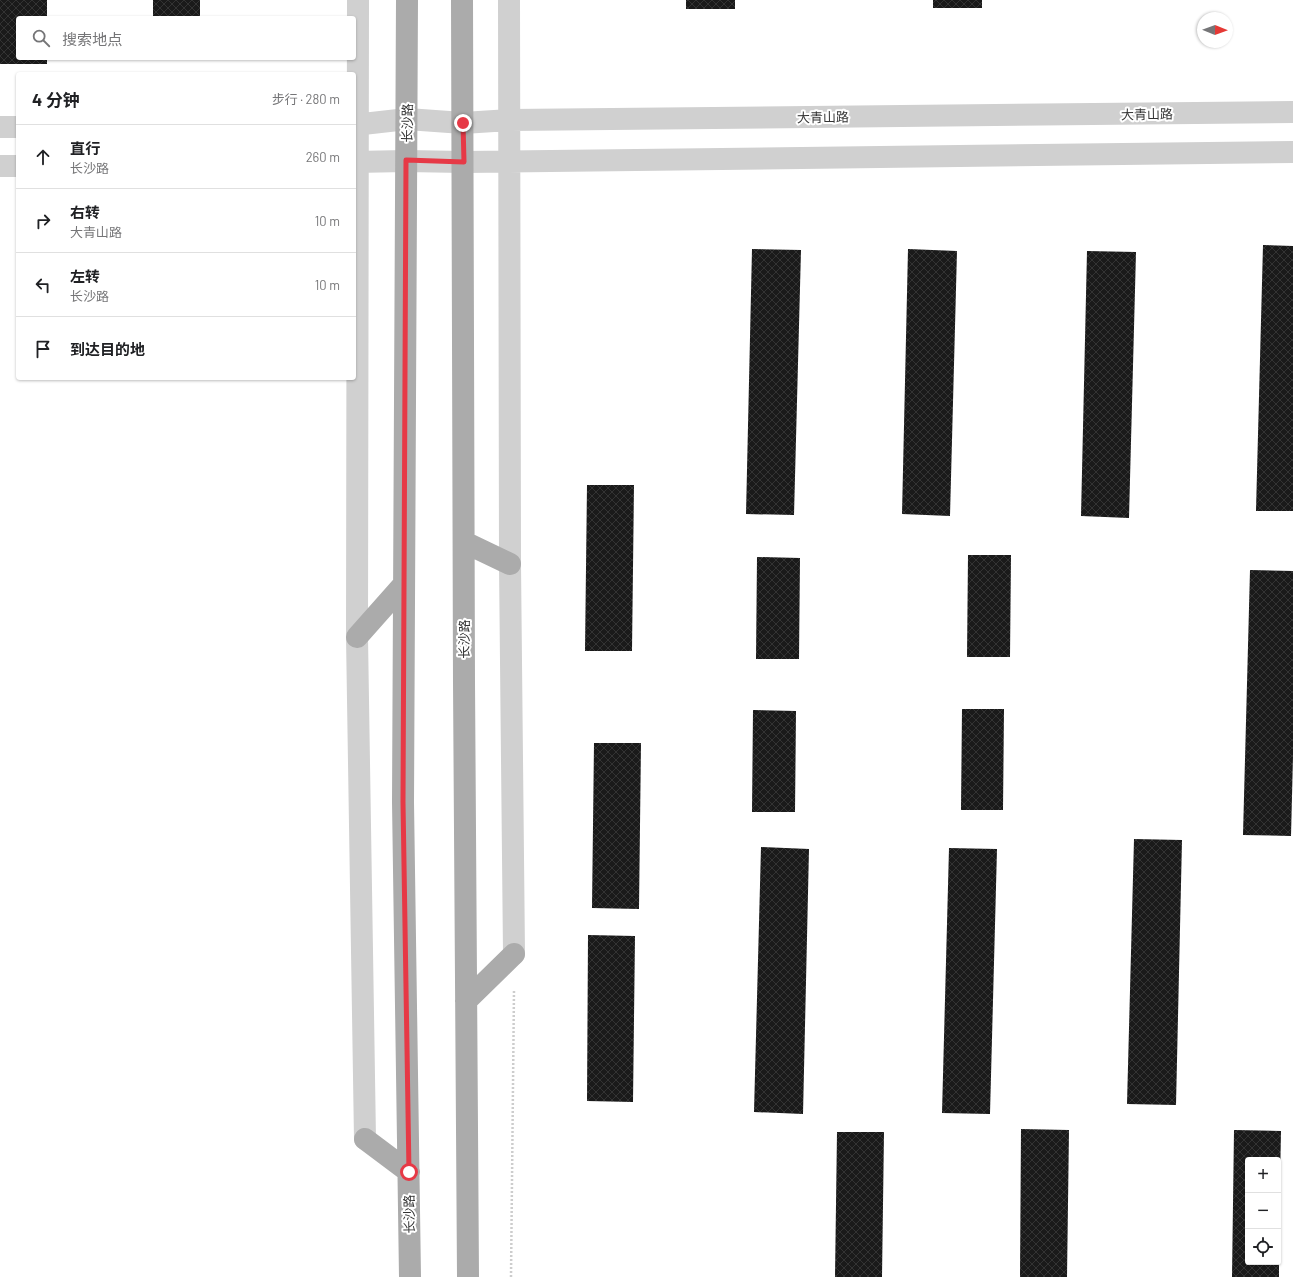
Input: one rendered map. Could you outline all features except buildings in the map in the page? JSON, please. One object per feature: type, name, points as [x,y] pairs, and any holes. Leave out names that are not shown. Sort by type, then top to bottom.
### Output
[{"type":"main road","name":"长沙路","points":[[407,0],[403,802],[410,1277]]},
{"type":"main road","name":"长沙路","points":[[462,0],[464,162],[464,542],[468,1277]]},
{"type":"main road","points":[[464,542],[510,564]]},
{"type":"main road","points":[[357,637],[404,584]]},
{"type":"main road","points":[[466,1001],[514,954]]},
{"type":"main road","points":[[364,1139],[409,1172]]},
{"type":"street","points":[[358,0],[356,125],[357,637],[364,1139]]},
{"type":"street","points":[[509,0],[510,564],[514,954]]},
{"type":"street","name":"大青山路","points":[[356,125],[407,119],[463,123],[510,120],[1293,112]]},
{"type":"street","points":[[0,127],[16,127]]},
{"type":"street","points":[[356,162],[406,160],[464,162],[1293,152]]},
{"type":"street","points":[[0,166],[16,166]]},
{"type":"path","points":[[511,1277],[514,954]]},
{"type":"route","points":[[409,1172],[403,802],[406,160],[464,162],[463,123]]}]
